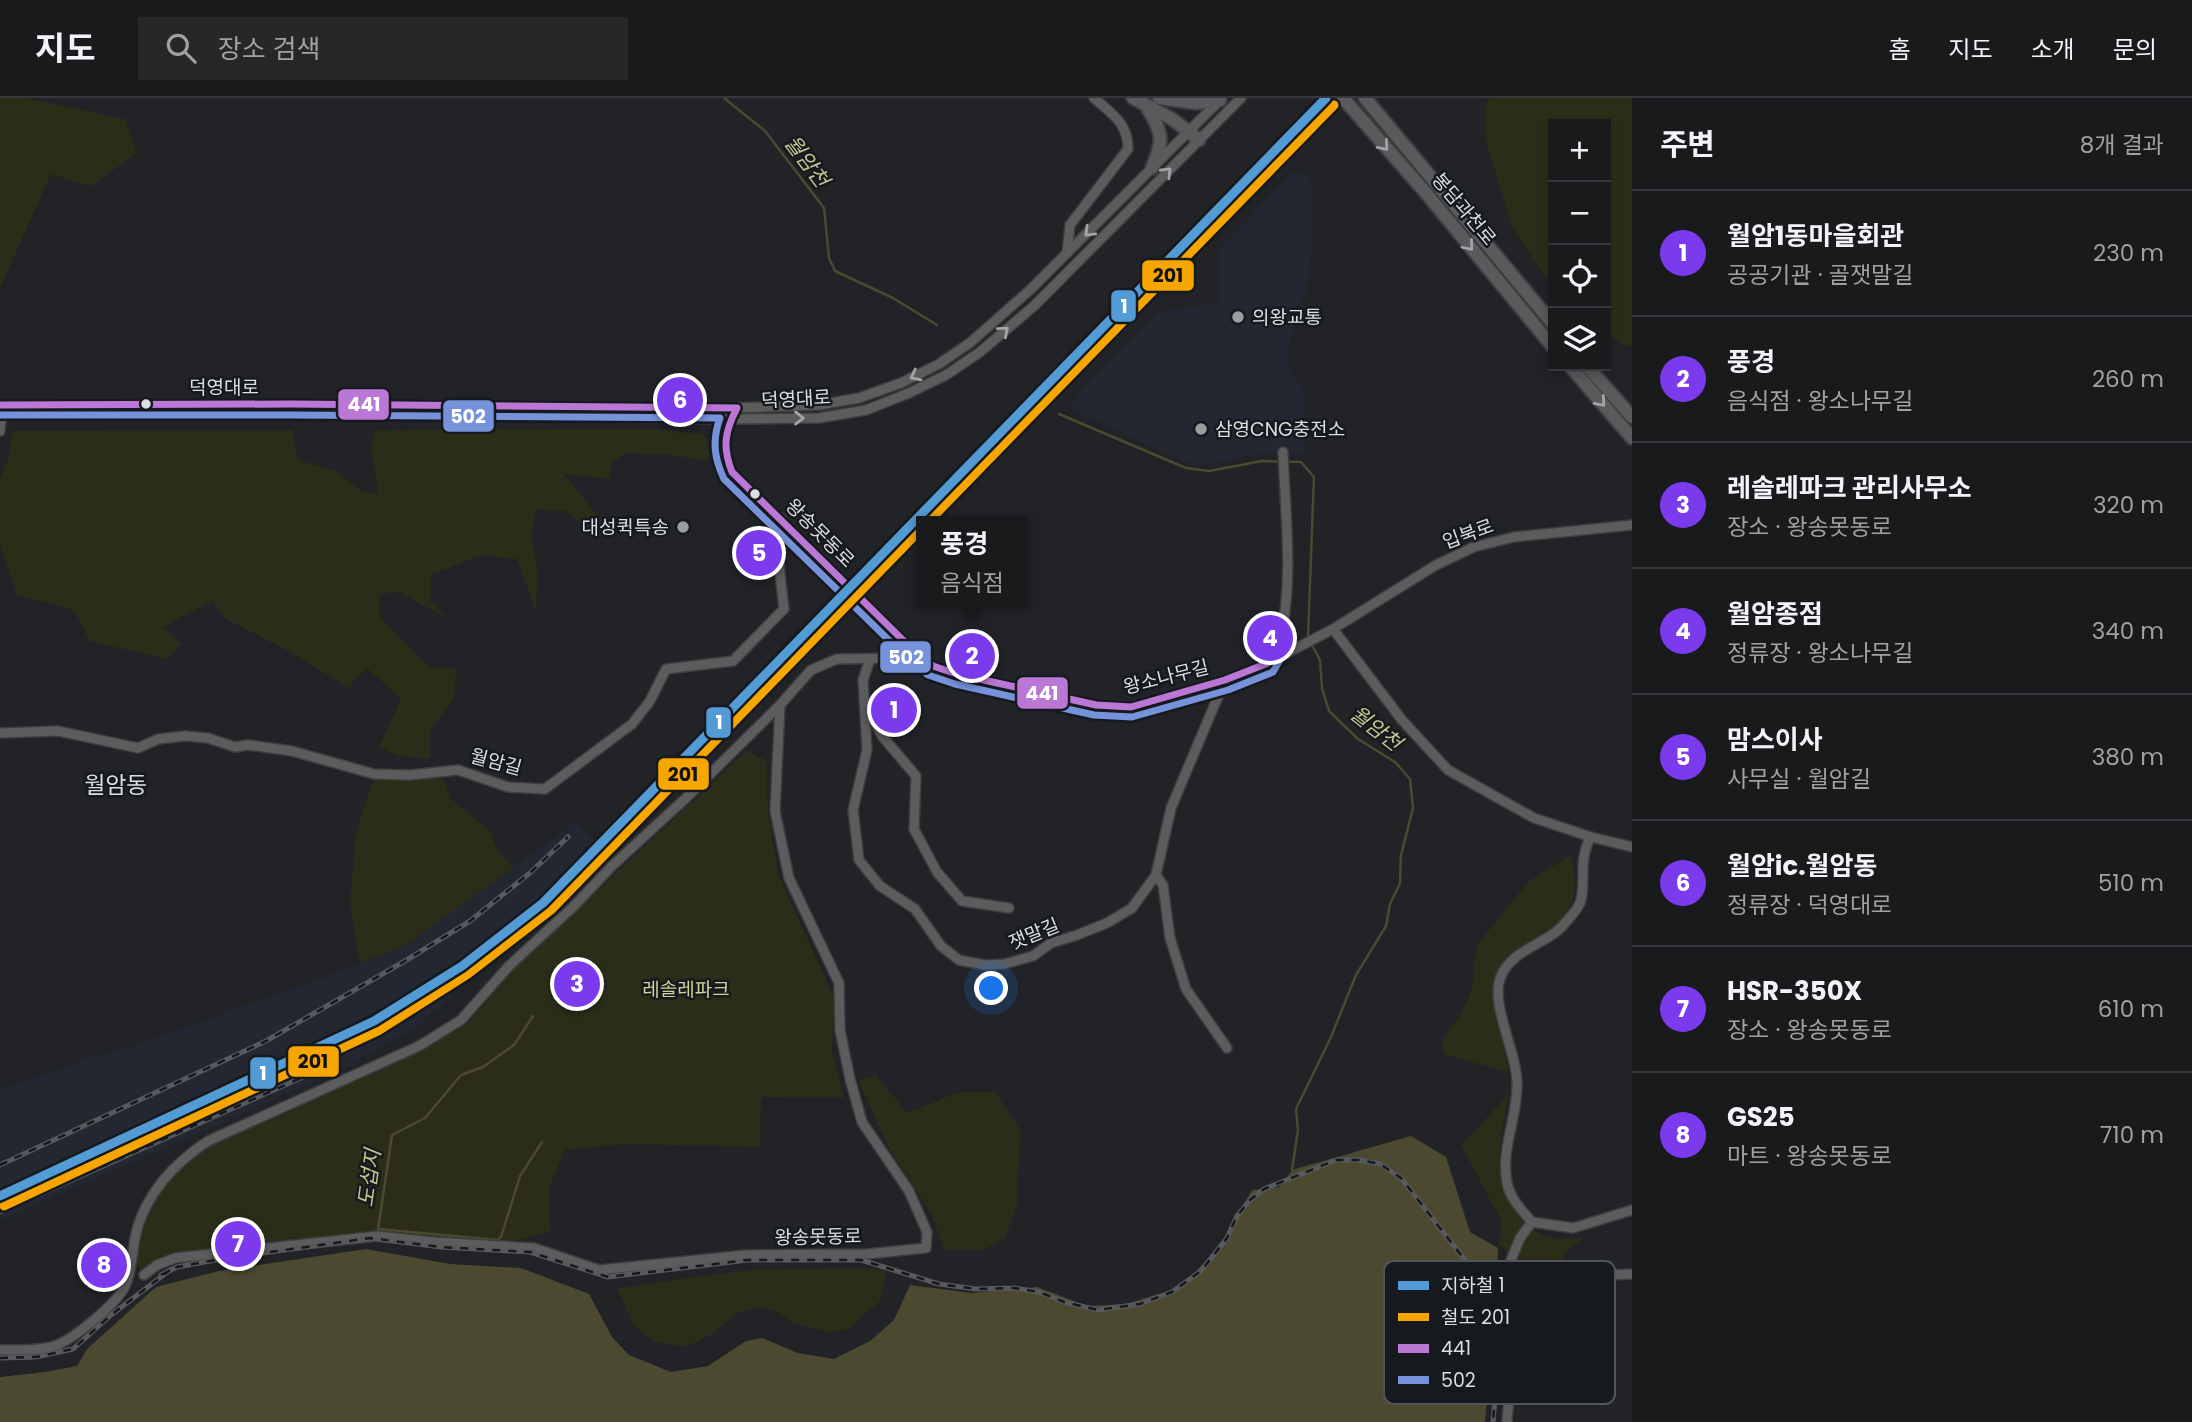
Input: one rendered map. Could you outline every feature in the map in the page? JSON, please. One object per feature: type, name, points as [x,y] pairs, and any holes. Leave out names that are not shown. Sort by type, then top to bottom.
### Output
[{"type":"highway","points":[[1133,98],[1162,107],[1172,119],[1194,136]]},
{"type":"highway","points":[[1159,98],[1196,103],[1221,99]]},
{"type":"highway","name":"봉담과천로","points":[[1343,98],[1426,193],[1548,341]]},
{"type":"highway","name":"봉담과천로","points":[[1365,98],[1548,318]]},
{"type":"highway","points":[[1147,102],[1161,137],[1161,145],[1152,169]]},
{"type":"highway","points":[[1574,371],[1632,438]]},
{"type":"highway","points":[[1591,371],[1632,417]]},
{"type":"street","points":[[1067,253],[1070,225],[1128,149],[1128,135],[1122,122],[1094,98]]},
{"type":"street","points":[[1194,136],[1241,98]]},
{"type":"street","points":[[1194,136],[1221,99]]},
{"type":"street","name":"덕영대로","points":[[1,409],[305,404],[737,408],[819,405],[859,398],[901,383],[939,364],[971,342],[1031,289],[1152,169],[1194,136]]},
{"type":"street","name":"덕영대로","points":[[1,409],[731,419],[819,418],[866,410],[946,375],[980,352],[1035,305],[1194,136]]},
{"type":"street","name":"왕송못동로","points":[[737,408],[724,434],[725,456],[732,472],[912,650]]},
{"type":"street","points":[[0,432],[1,409]]},
{"type":"street","points":[[1268,663],[1279,641],[1286,601],[1283,452]]},
{"type":"street","name":"월암길","points":[[0,733],[58,732],[138,748],[158,740],[185,736],[208,738],[235,747],[248,745],[292,751],[374,774],[410,775],[458,770],[508,787],[545,789],[632,724],[650,701],[666,669],[733,661],[784,609],[776,538],[781,519]]},
{"type":"street","name":"입북로","points":[[1292,652],[1436,565],[1474,547],[1514,537],[1632,525]]},
{"type":"street","points":[[1334,629],[1402,720],[1448,770],[1534,818],[1632,847]]},
{"type":"street","points":[[0,1350],[52,1347],[69,1340],[103,1312],[125,1286],[138,1227],[153,1192],[177,1164],[195,1149],[419,1046],[461,1020],[509,966],[687,797],[780,705],[811,670],[837,659],[897,659],[912,650]]},
{"type":"street","name":"왕소나무길","points":[[912,650],[933,666],[957,674],[1096,705],[1131,707],[1225,680],[1292,652]]},
{"type":"street","name":"잿말길","points":[[870,659],[863,680],[867,750],[853,810],[859,860],[880,886],[915,909],[941,946],[959,960],[985,965],[1004,964],[1033,956],[1051,943],[1107,923],[1132,908],[1156,875],[1171,808],[1225,680]]},
{"type":"street","points":[[864,701],[882,736],[916,776],[914,829],[937,872],[962,901],[1009,908]]},
{"type":"street","name":"왕송못동로","points":[[144,1275],[157,1265],[175,1258],[361,1236],[534,1248],[599,1270],[746,1255],[867,1254],[926,1248],[927,1232],[909,1191],[862,1122],[840,1030],[839,983],[789,878],[775,811],[780,705]]},
{"type":"street","points":[[1591,837],[1586,846],[1581,878],[1581,902],[1564,925],[1546,940],[1510,962],[1500,977],[1499,1012],[1514,1053],[1518,1085],[1505,1167],[1508,1189],[1522,1212],[1532,1222],[1573,1228],[1632,1210]]},
{"type":"street","points":[[1156,875],[1163,885],[1170,938],[1186,989],[1227,1048]]},
{"type":"street","points":[[1511,1261],[1520,1238],[1532,1222]]},
{"type":"street","points":[[1507,1422],[1508,1404]]},
{"type":"shaded area","points":[[1293,171],[1311,179],[1312,245],[1306,293],[1297,305],[1289,349],[1289,369],[1303,388],[1304,453],[1245,456],[1210,464],[1187,463],[1070,409],[1080,391],[1160,312],[1220,301],[1219,249]]},
{"type":"shaded area","points":[[576,822],[609,854],[418,1026],[345,1068],[0,1221],[0,1090],[95,1056],[128,1048],[374,959],[408,943]]},
{"type":"shaded area","points":[[1411,1136],[1446,1157],[1470,1232],[1498,1248],[1497,1261],[1384,1261],[1384,1404],[1486,1404],[1485,1422],[0,1422],[0,1377],[77,1366],[87,1349],[156,1287],[219,1271],[366,1249],[450,1264],[521,1268],[589,1294],[612,1337],[629,1355],[671,1372],[708,1366],[746,1341],[762,1338],[798,1353],[834,1359],[870,1341],[894,1320],[910,1285],[971,1293],[1037,1287],[1087,1306],[1126,1304],[1181,1287],[1219,1247],[1252,1190],[1280,1187],[1292,1170]]},
{"type":"green space","points":[[0,98],[24,98],[125,119],[137,153],[91,186],[51,174],[0,288]]},
{"type":"green space","points":[[1490,98],[1632,98],[1632,347],[1620,343],[1611,335],[1611,119],[1548,119],[1548,281],[1512,227],[1486,141],[1486,104]]},
{"type":"green space","points":[[654,429],[701,434],[708,441],[709,461],[672,455],[625,453],[611,463],[610,479],[564,474],[607,527],[598,539],[566,511],[536,509],[531,536],[538,570],[536,611],[517,559],[481,555],[431,575],[430,599],[446,618],[398,591],[379,595],[379,616],[429,667],[456,669],[454,698],[430,731],[430,759],[400,756],[379,747],[401,699],[367,668],[352,683],[351,689],[292,653],[226,619],[212,601],[163,627],[182,644],[166,659],[90,641],[74,610],[17,595],[0,545],[0,478],[8,460],[12,431],[293,430],[297,460],[334,470],[363,493],[378,493],[371,447],[375,430]]},
{"type":"green space","name":"레솔레파크","points":[[746,751],[766,760],[768,814],[778,874],[834,998],[832,1053],[844,1098],[761,1097],[760,1147],[622,1144],[565,1150],[549,1188],[550,1232],[519,1240],[491,1243],[366,1232],[208,1252],[187,1262],[170,1265],[147,1278],[140,1270],[137,1259],[142,1229],[157,1197],[183,1163],[210,1144],[423,1049],[466,1025],[515,968]]},
{"type":"green space","points":[[443,776],[451,799],[489,830],[499,853],[514,867],[409,943],[360,964],[350,902],[356,833],[374,778]]},
{"type":"green space","points":[[1572,854],[1574,891],[1565,915],[1544,933],[1510,955],[1496,976],[1493,1001],[1508,1072],[1446,1055],[1442,1048],[1443,1039],[1460,1015],[1472,990],[1478,944],[1528,882]]},
{"type":"green space","points":[[876,1075],[907,1113],[959,1092],[995,1092],[1020,1129],[1017,1205],[1005,1238],[984,1250],[944,1250],[932,1215],[889,1148],[859,1081]]},
{"type":"green space","points":[[1508,1095],[1500,1165],[1506,1193],[1513,1207],[1524,1222],[1538,1233],[1558,1238],[1583,1238],[1560,1261],[1516,1260],[1499,1244],[1502,1222],[1461,1145]]},
{"type":"green space","points":[[869,1268],[886,1271],[881,1300],[848,1329],[829,1332],[810,1328],[792,1322],[776,1311],[757,1307],[737,1313],[711,1335],[685,1347],[655,1342],[634,1326],[617,1288],[748,1270]]},
{"type":"waterway","name":"월암천","points":[[724,98],[765,131],[824,208],[829,258],[835,271],[893,298],[937,325]]},
{"type":"waterway","name":"월암천","points":[[1059,414],[1186,468],[1209,471],[1262,461],[1301,462],[1314,477],[1308,638],[1320,660],[1322,688],[1329,711],[1358,739],[1395,762],[1410,779],[1413,808],[1401,855],[1400,883],[1390,904],[1386,926],[1356,975],[1331,1037],[1296,1109],[1298,1130],[1292,1170]]},
{"type":"waterway","name":"도섭지","points":[[533,1016],[514,1045],[483,1067],[461,1075],[425,1118],[392,1135],[378,1229],[497,1240],[501,1237],[520,1176],[542,1142]]},
{"type":"railway","points":[[0,1165],[266,1041],[405,961],[470,921],[531,872],[568,837]]},
{"type":"railway","points":[[0,1212],[330,1065]]},
{"type":"railway","points":[[161,1275],[177,1267],[221,1259],[370,1238],[441,1247],[530,1252],[608,1277],[748,1260],[861,1260],[939,1284],[1039,1292],[1064,1302],[1098,1310],[1140,1304],[1172,1292],[1201,1271],[1227,1238],[1237,1216],[1250,1200],[1264,1189],[1336,1160],[1380,1164],[1401,1178],[1466,1261]]},
{"type":"railway","points":[[0,1358],[36,1357],[73,1349],[111,1315],[170,1270]]},
{"type":"railway","points":[[1493,1422],[1494,1404]]},
{"type":"metro line","name":"1","points":[[919,516],[1326,98]]},
{"type":"metro line","name":"1","points":[[0,1196],[374,1021],[462,966],[543,903],[916,520]]},
{"type":"rail line","name":"201","points":[[934,516],[1334,105]]},
{"type":"rail line","name":"201","points":[[4,1206],[378,1031],[468,974],[551,910],[916,534]]},
{"type":"transit line","name":"441","points":[[0,405],[291,404],[737,408],[726,439],[732,472],[913,650],[933,666],[957,674],[1096,705],[1131,707],[1225,680],[1268,663],[1279,641]]},
{"type":"transit line","name":"502","points":[[0,415],[720,418],[715,449],[724,479],[906,657],[928,675],[955,684],[1094,715],[1132,717],[1228,690],[1273,672],[1288,646]]},
{"type":"place","name":"의왕교통","points":[[1238,317]]},
{"type":"place","name":"월암ic.월암동","points":[[680,400]]},
{"type":"place","name":"삼영CNG충전소","points":[[1201,429]]},
{"type":"place","name":"대성퀵특송","points":[[683,527]]},
{"type":"place","name":"맘스이사","points":[[759,553]]},
{"type":"place","name":"월암종점","points":[[1270,638]]},
{"type":"place","name":"풍경","points":[[972,656]]},
{"type":"place","name":"월암1동마을회관","points":[[894,710]]},
{"type":"place","name":"레솔레파크 관리사무소","points":[[577,984]]},
{"type":"place","name":"HSR-350X","points":[[238,1244]]},
{"type":"place","name":"GS25","points":[[104,1265]]},
{"type":"district","name":"월암동","points":[[116,785]]}]
